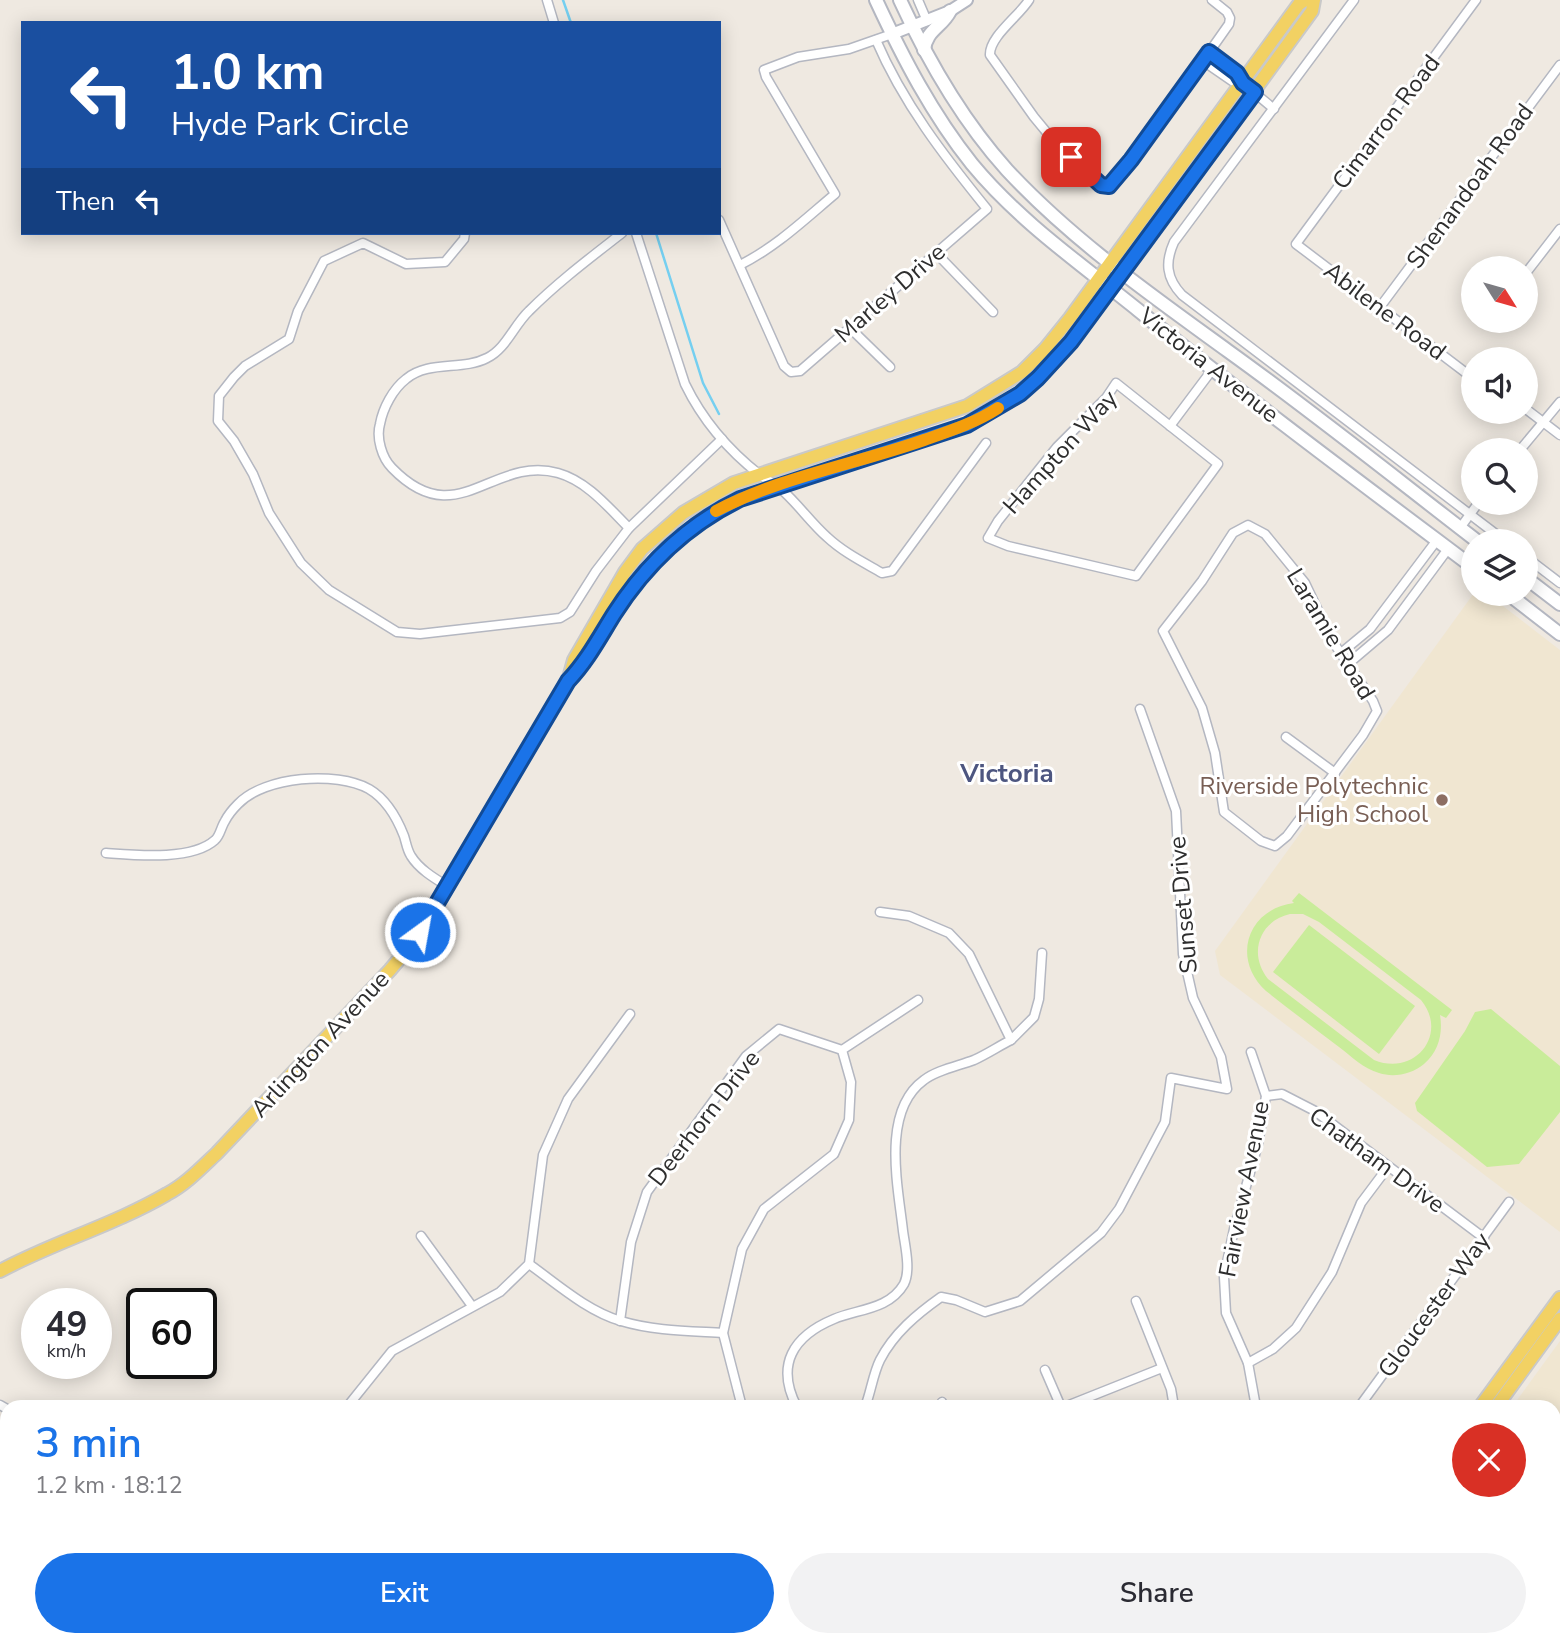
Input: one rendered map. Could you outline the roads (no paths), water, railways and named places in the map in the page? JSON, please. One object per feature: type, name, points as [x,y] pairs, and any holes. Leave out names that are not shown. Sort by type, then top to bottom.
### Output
[{"type":"main road","name":"Victoria Avenue","points":[[876,0],[930,104],[973,165],[1037,228],[1212,370],[1461,558]]},
{"type":"main road","name":"Victoria Avenue","points":[[900,0],[924,50],[962,112],[1006,168],[1058,219],[1110,263],[1460,528]]},
{"type":"main road","name":"Arlington Avenue","points":[[568,681],[573,660],[612,591],[642,549],[701,501],[734,483],[759,474],[967,406],[1022,372],[1045,349],[1299,4],[1305,0]]},
{"type":"main road","name":"Arlington Avenue","points":[[0,1271],[143,1207],[192,1176],[227,1143],[390,970],[420,932],[568,681],[585,663],[633,587],[676,540],[717,510],[740,499],[967,425],[1020,394],[1056,360],[1255,92],[1312,11],[1314,0]]},
{"type":"main road","points":[[924,50],[927,36],[945,21],[950,11]]},
{"type":"main road","points":[[1538,587],[1560,604]]},
{"type":"main road","points":[[1524,606],[1560,634]]},
{"type":"main road","points":[[1485,1400],[1560,1298]]},
{"type":"main road","points":[[1501,1400],[1560,1319]]},
{"type":"street","points":[[547,0],[553,21]]},
{"type":"street","points":[[918,0],[928,21]]},
{"type":"street","points":[[721,224],[740,265],[773,246],[835,194],[766,77],[765,70],[798,57],[849,49],[876,40],[928,21],[967,0]]},
{"type":"street","points":[[1029,0],[992,41],[989,47],[990,55],[1058,146],[1101,185],[1109,186],[1229,24],[1230,18],[1212,0]]},
{"type":"street","points":[[1354,0],[1174,242],[1168,256],[1168,272],[1171,282],[1182,295],[1461,507]]},
{"type":"street","name":"Cimarron Road","points":[[1296,244],[1476,0]]},
{"type":"street","name":"Marley Drive","points":[[740,265],[784,366],[791,372],[800,371],[988,209],[951,164],[911,108],[876,40]]},
{"type":"street","points":[[1209,52],[1237,73],[1243,83],[1274,109]]},
{"type":"street","points":[[1203,61],[1232,81],[1243,83]]},
{"type":"street","name":"Shenandoah Road","points":[[1380,307],[1560,65]]},
{"type":"street","points":[[1538,257],[1560,229]]},
{"type":"street","points":[[465,235],[445,262],[406,264],[363,243],[324,261],[299,311],[289,340],[241,370],[219,396],[218,421],[234,441],[253,474],[269,513],[301,563],[329,590],[397,632],[420,634],[560,618],[570,612],[581,598],[596,570],[629,528],[722,439]]},
{"type":"street","points":[[619,235],[553,288],[526,314],[509,339],[488,358],[459,366],[421,370],[405,379],[389,399],[379,425],[379,433],[388,464],[419,491],[448,497],[528,470],[560,473],[583,486],[629,528]]},
{"type":"street","points":[[637,235],[694,404],[722,439],[759,474],[777,486],[828,538],[882,573],[889,573],[986,443]]},
{"type":"street","name":"Abilene Road","points":[[1296,244],[1461,369]]},
{"type":"street","points":[[936,253],[993,312]]},
{"type":"street","points":[[850,328],[890,367]]},
{"type":"street","points":[[1170,426],[1212,370]]},
{"type":"street","name":"Hampton Way","points":[[1116,383],[1170,426],[1218,464],[1136,576],[1008,546],[988,538],[998,521],[1057,447],[1106,398],[1116,383]]},
{"type":"street","points":[[1531,438],[1560,402]]},
{"type":"street","points":[[1538,418],[1560,435]]},
{"type":"street","points":[[1460,528],[1469,515]]},
{"type":"street","points":[[1471,515],[1489,529]]},
{"type":"street","name":"Laramie Road","points":[[1248,525],[1265,534],[1305,583],[1341,653],[1377,711],[1363,735],[1287,836],[1275,846],[1261,841],[1224,812],[1215,753],[1202,708],[1163,631],[1202,581],[1233,533],[1248,525]]},
{"type":"street","points":[[1341,653],[1370,629],[1437,540]]},
{"type":"street","points":[[1348,664],[1388,631],[1448,549]]},
{"type":"street","points":[[1538,565],[1558,578]]},
{"type":"street","name":"Sunset Drive","points":[[867,1400],[879,1361],[901,1329],[941,1297],[985,1312],[1020,1301],[1101,1233],[1119,1209],[1165,1122],[1171,1077],[1227,1090],[1221,1057],[1193,998],[1183,954],[1176,811],[1140,709]]},
{"type":"street","points":[[1286,737],[1335,773]]},
{"type":"street","points":[[106,853],[165,856],[190,850],[216,840],[225,821],[240,802],[264,786],[279,782],[324,779],[369,789],[385,803],[398,822],[409,853],[416,863],[447,886]]},
{"type":"street","points":[[880,912],[909,916],[949,933],[969,954],[1012,1040]]},
{"type":"street","points":[[795,1400],[786,1376],[790,1355],[807,1334],[835,1318],[868,1310],[887,1300],[904,1284],[907,1262],[897,1182],[897,1126],[907,1097],[925,1079],[977,1058],[1012,1040],[1034,1017],[1039,999],[1042,953]]},
{"type":"street","points":[[740,1400],[723,1333],[742,1249],[764,1209],[834,1154],[849,1120],[851,1082],[842,1050],[918,1000]]},
{"type":"street","points":[[353,1400],[392,1351],[500,1292],[529,1264],[543,1155],[568,1099],[630,1014]]},
{"type":"street","name":"Deerhorn Drive","points":[[620,1321],[631,1242],[647,1192],[746,1056],[779,1029],[842,1050]]},
{"type":"street","name":"Fairview Avenue","points":[[1251,1052],[1266,1096],[1258,1144],[1234,1229],[1224,1277],[1226,1313],[1248,1363],[1255,1400]]},
{"type":"street","name":"Chatham Drive","points":[[1266,1096],[1282,1094],[1315,1111],[1483,1238]]},
{"type":"street","points":[[1248,1363],[1273,1349],[1296,1328],[1332,1272],[1361,1203],[1388,1167]]},
{"type":"street","name":"Gloucester Way","points":[[1364,1400],[1509,1202]]},
{"type":"street","points":[[421,1236],[472,1306]]},
{"type":"street","points":[[529,1264],[588,1306],[620,1321],[663,1330],[723,1333]]},
{"type":"street","points":[[1136,1301],[1171,1389],[1173,1400]]},
{"type":"street","points":[[1080,1400],[1161,1368]]},
{"type":"street","points":[[1045,1370],[1059,1400]]},
{"type":"waterway","points":[[563,0],[570,21]]},
{"type":"waterway","points":[[657,235],[703,383],[719,414]]},
{"type":"place","name":"Riverside Polytechnic High School","points":[[1442,800]]},
{"type":"district","name":"Victoria","points":[[1007,773]]}]
